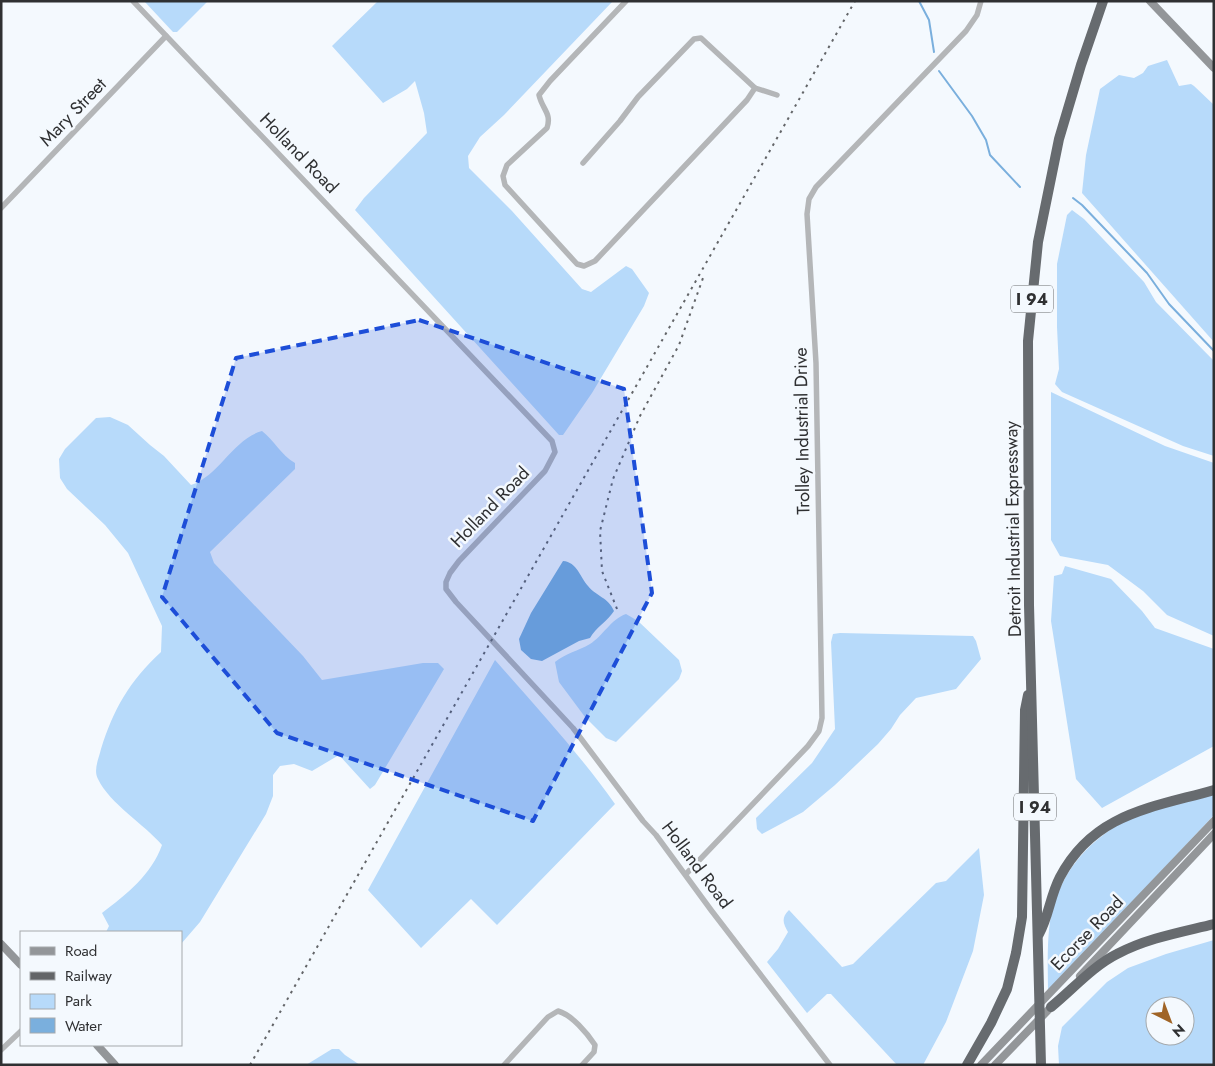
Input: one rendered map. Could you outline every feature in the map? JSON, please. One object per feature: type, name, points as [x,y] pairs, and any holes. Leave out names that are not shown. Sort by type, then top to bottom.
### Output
[{"type":"highway","name":"Detroit Industrial Expressway","points":[[1041,1061],[1029,595],[1028,341],[1038,242],[1059,139],[1103,1]]},
{"type":"highway","points":[[967,1065],[1007,990],[1016,953],[1022,917],[1025,710],[1032,680]]},
{"type":"highway","points":[[1038,935],[1046,922],[1052,895],[1060,877],[1072,859],[1099,831],[1131,813],[1214,790]]},
{"type":"highway","points":[[1051,1007],[1116,954],[1158,938],[1214,924]]},
{"type":"main road","points":[[1150,1],[1214,68]]},
{"type":"main road","name":"Ecorse Road","points":[[981,1065],[1214,821]]},
{"type":"main road","name":"Ecorse Road","points":[[994,1065],[1214,834]]},
{"type":"main road","points":[[1,944],[20,964]]},
{"type":"main road","points":[[97,1046],[115,1065]]},
{"type":"street","name":"Holland Road","points":[[133,1],[553,443],[556,452],[545,471],[459,561],[446,582],[446,588],[456,602],[573,728],[830,1065]]},
{"type":"street","points":[[626,1],[539,95],[541,105],[549,114],[550,121],[547,128],[507,165],[503,176],[505,185],[577,264],[584,266],[595,261],[747,100],[755,88]]},
{"type":"street","name":"Trolley Industrial Drive","points":[[686,874],[808,746],[819,731],[822,718],[816,363],[807,214],[810,198],[816,187],[966,31],[977,15],[981,1]]},
{"type":"street","name":"Mary Street","points":[[1,208],[166,36]]},
{"type":"street","points":[[583,163],[620,121],[638,97],[694,39],[700,38],[755,88],[777,95]]},
{"type":"street","points":[[504,1065],[554,1012],[558,1011],[565,1014],[594,1042],[596,1048],[582,1065]]},
{"type":"street","points":[[1,1050],[20,1032]]},
{"type":"highlighted area","points":[[419,320],[624,389],[652,593],[533,821],[277,733],[162,597],[236,358]]},
{"type":"green space","points":[[144,1],[208,1],[177,32],[173,32]]},
{"type":"green space","points":[[378,1],[613,1],[504,115],[480,137],[468,156],[469,168],[512,211],[582,289],[591,292],[626,266],[632,269],[649,293],[644,306],[592,393],[563,435],[559,435],[355,210],[364,198],[427,133],[424,113],[415,81],[407,89],[383,103],[332,46]]},
{"type":"green space","points":[[1167,60],[1179,86],[1191,84],[1214,105],[1214,342],[1082,193],[1086,155],[1100,89],[1119,75],[1134,78],[1143,73],[1148,66]]},
{"type":"green space","points":[[1072,210],[1084,219],[1144,282],[1156,302],[1214,361],[1214,456],[1183,446],[1062,392],[1055,384],[1059,369],[1057,264],[1067,215]]},
{"type":"green space","points":[[1051,392],[1165,446],[1214,463],[1214,636],[1167,615],[1143,591],[1108,565],[1060,556],[1051,540]]},
{"type":"green space","points":[[110,417],[128,425],[164,456],[191,485],[219,466],[243,441],[262,431],[295,463],[295,469],[210,552],[214,563],[303,656],[322,680],[423,663],[438,663],[444,669],[375,785],[370,789],[339,755],[312,771],[294,764],[280,766],[273,775],[273,796],[266,814],[200,922],[182,943],[182,931],[106,931],[109,926],[102,913],[145,875],[158,856],[162,845],[111,797],[103,788],[96,772],[101,749],[117,708],[131,685],[161,652],[162,626],[128,553],[105,525],[67,489],[60,478],[59,459],[65,449],[96,418]]},
{"type":"green space","points":[[1065,566],[1111,579],[1142,611],[1155,628],[1214,649],[1214,746],[1102,808],[1076,779],[1051,621],[1054,576],[1062,574]]},
{"type":"green space","points":[[626,614],[638,621],[679,660],[682,671],[679,679],[616,742],[606,738],[585,717],[559,682],[555,662],[563,656],[590,644],[611,624]]},
{"type":"green space","points":[[833,634],[973,636],[981,659],[956,689],[916,698],[900,715],[878,744],[835,785],[803,812],[762,834],[757,829],[756,818],[812,763],[835,729],[831,642]]},
{"type":"green space","points":[[495,660],[572,748],[615,804],[497,925],[471,899],[421,948],[368,890]]},
{"type":"green space","points":[[1214,794],[1214,815],[1048,991],[1048,938],[1052,910],[1058,892],[1078,859],[1106,833],[1140,814]]},
{"type":"green space","points":[[979,848],[984,895],[973,951],[946,1022],[923,1065],[897,1065],[831,994],[827,994],[807,1013],[767,962],[778,949],[788,932],[784,921],[789,910],[842,967],[853,964],[936,883],[946,881]]},
{"type":"green space","points":[[1214,940],[1214,1065],[1059,1065],[1058,1046],[1062,1027],[1107,982],[1128,968],[1166,954]]},
{"type":"green space","points":[[332,1049],[339,1049],[360,1065],[306,1065]]},
{"type":"water","points":[[563,561],[572,564],[588,586],[606,600],[614,611],[590,638],[579,641],[542,661],[531,659],[521,650],[519,639],[531,613]]},
{"type":"waterway","points":[[919,1],[929,20],[934,52]]},
{"type":"waterway","points":[[939,71],[972,116],[986,140],[990,155],[1020,187]]},
{"type":"waterway","points":[[1073,198],[1147,273],[1169,304],[1214,351]]},
{"type":"railway","points":[[250,1065],[855,1]]},
{"type":"railway","points":[[617,609],[602,571],[600,531],[613,479],[640,416],[679,345],[703,278]]}]
